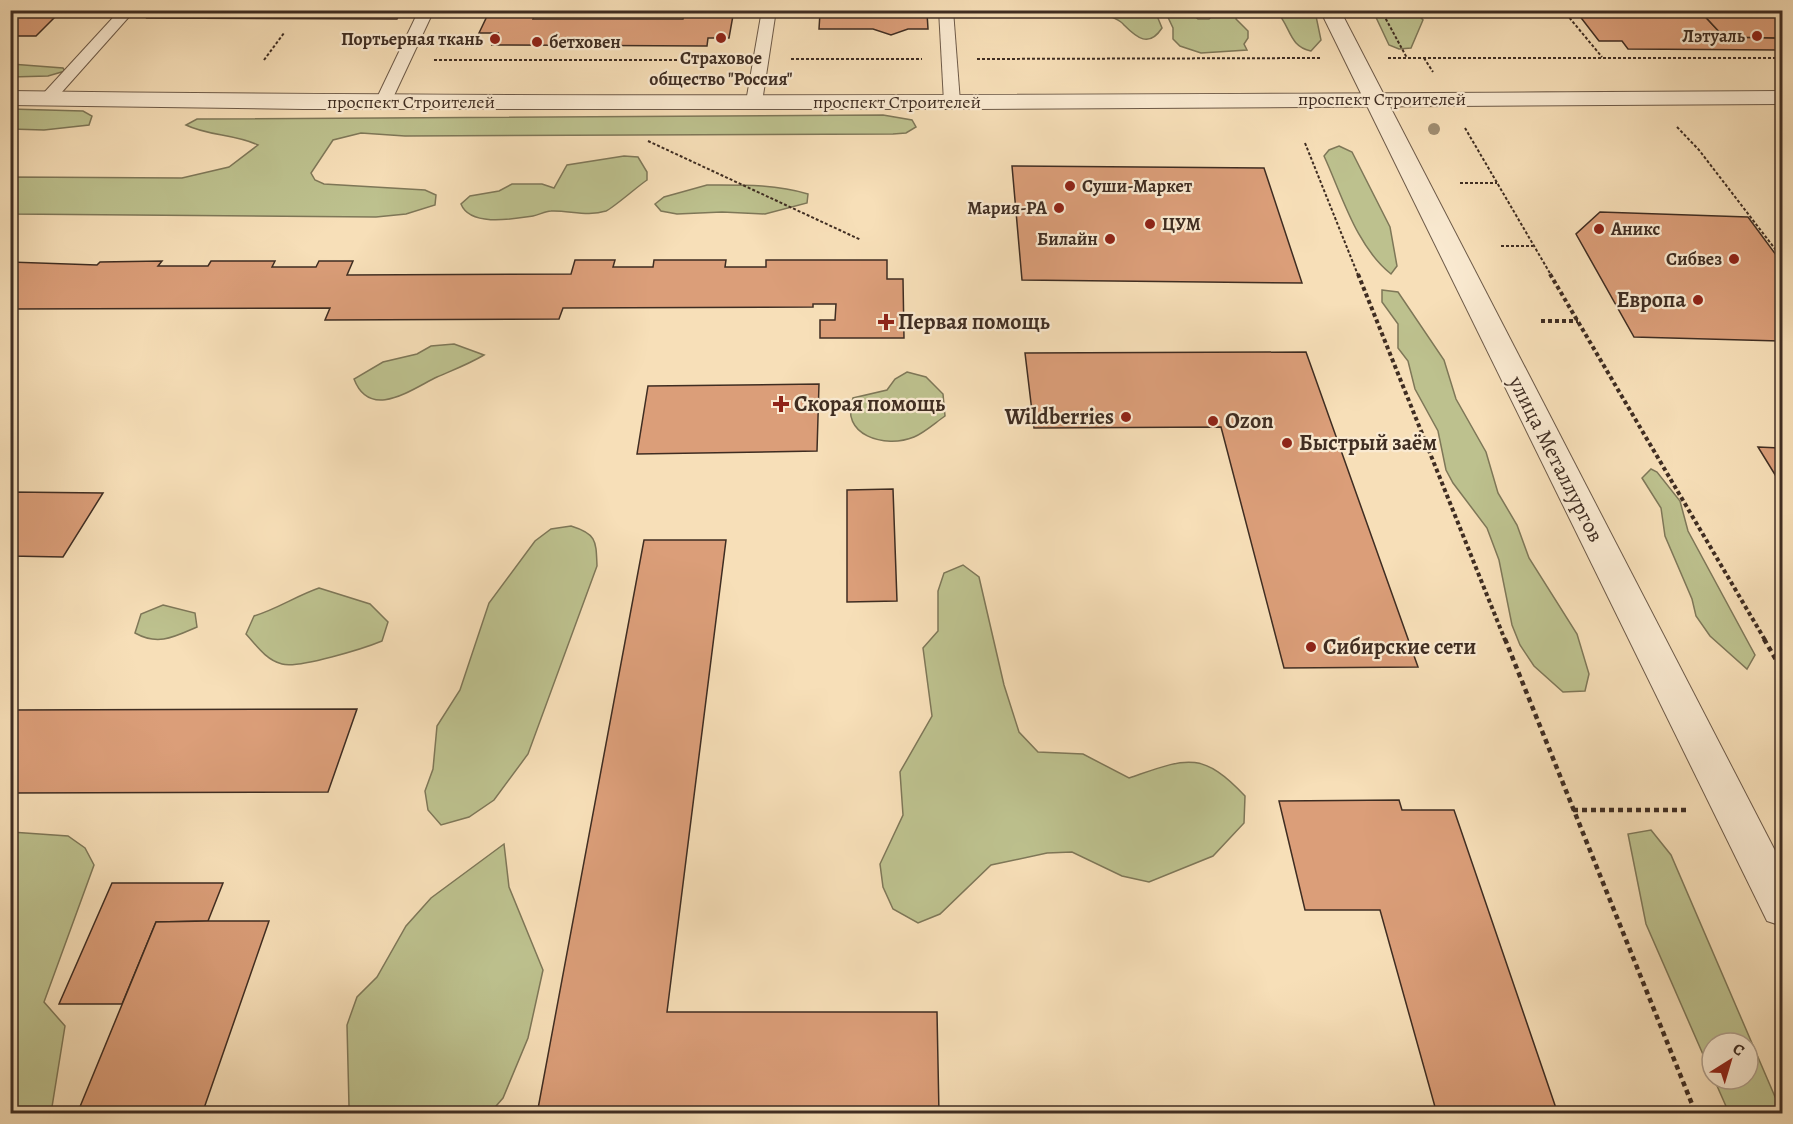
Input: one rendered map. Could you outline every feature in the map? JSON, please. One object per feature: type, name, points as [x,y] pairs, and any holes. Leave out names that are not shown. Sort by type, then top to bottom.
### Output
[{"type":"street","name":"улица Металлургов","points":[[1330,10],[1782,906]]},
{"type":"street","name":"проспект Строителей","points":[[10,98],[383,102],[1782,98]]},
{"type":"lane","points":[[47,99],[128,10]]},
{"type":"lane","points":[[383,102],[427,10]]},
{"type":"lane","points":[[754,102],[769,10]]},
{"type":"lane","points":[[946,10],[952,102]]},
{"type":"path","points":[[1381,10],[1407,58]]},
{"type":"path","points":[[1563,10],[1602,58]]},
{"type":"path","points":[[264,60],[284,33]]},
{"type":"path","points":[[1424,58],[1782,670]]},
{"type":"path","points":[[403,60],[1782,58]]},
{"type":"path","points":[[648,141],[861,240]]},
{"type":"path","points":[[1305,143],[1696,1113]]},
{"type":"path","points":[[1699,150],[1782,258]]},
{"type":"path","points":[[1460,183],[1497,183]]},
{"type":"path","points":[[1501,246],[1534,246]]},
{"type":"path","points":[[1541,321],[1578,321]]},
{"type":"path","points":[[1573,810],[1734,810]]},
{"type":"green space","points":[[1105,11],[1155,11],[1162,28],[1152,38],[1143,39]]},
{"type":"green space","points":[[1165,11],[1188,11],[1198,19],[1209,19],[1214,11],[1238,11],[1236,19],[1248,31],[1248,38],[1244,44],[1247,50],[1201,53],[1180,46],[1173,39],[1173,28]]},
{"type":"green space","points":[[1276,11],[1311,11],[1316,16],[1321,40],[1311,51],[1298,45]]},
{"type":"green space","points":[[1373,11],[1415,11],[1423,20],[1411,48],[1399,49],[1389,45]]},
{"type":"green space","points":[[11,64],[63,68],[65,71],[48,76],[11,77]]},
{"type":"green space","points":[[10,109],[83,111],[92,116],[89,125],[44,130],[11,129]]},
{"type":"green space","points":[[883,115],[912,120],[916,127],[906,133],[893,134],[405,136],[361,133],[333,140],[311,173],[315,180],[324,184],[425,190],[436,195],[435,205],[406,214],[376,217],[11,214],[11,177],[182,178],[229,167],[258,145],[186,125],[197,119]]},
{"type":"green space","points":[[1339,146],[1352,152],[1390,227],[1397,266],[1391,274],[1368,249],[1359,235],[1324,156],[1329,150]]},
{"type":"green space","points":[[624,156],[638,157],[647,172],[647,180],[606,211],[585,213],[549,211],[515,219],[493,220],[473,216],[461,204],[470,196],[499,191],[512,184],[542,184],[554,188],[567,165]]},
{"type":"green space","points":[[707,185],[783,188],[808,194],[807,203],[765,214],[722,212],[677,214],[661,211],[655,204],[664,197]]},
{"type":"green space","points":[[1382,290],[1398,292],[1444,360],[1456,399],[1486,452],[1498,493],[1517,525],[1529,558],[1577,634],[1589,674],[1585,691],[1563,692],[1534,666],[1520,645],[1512,625],[1499,560],[1487,528],[1446,470],[1438,431],[1415,389],[1408,361],[1398,348],[1398,324],[1382,302]]},
{"type":"green space","points":[[454,344],[484,355],[392,398],[381,400],[370,398],[361,391],[354,379],[383,362],[417,354],[431,346]]},
{"type":"green space","points":[[907,372],[926,377],[943,394],[945,416],[914,437],[890,441],[867,436],[853,421],[850,411],[853,398],[887,390],[895,379]]},
{"type":"green space","points":[[1651,469],[1657,472],[1680,501],[1688,531],[1755,655],[1747,669],[1710,636],[1696,616],[1692,599],[1665,536],[1661,508],[1642,478]]},
{"type":"green space","points":[[571,526],[586,532],[593,540],[597,566],[528,754],[494,800],[469,817],[441,825],[428,810],[425,791],[433,769],[437,726],[460,690],[489,603],[535,541],[551,529]]},
{"type":"green space","points":[[963,565],[979,577],[1004,685],[1019,732],[1038,752],[1083,754],[1129,778],[1179,763],[1192,762],[1216,771],[1245,796],[1244,823],[1213,856],[1149,882],[1122,876],[1072,852],[1047,853],[991,865],[940,914],[918,923],[893,909],[883,887],[880,864],[903,815],[900,772],[932,716],[923,648],[938,631],[938,591],[944,573]]},
{"type":"green space","points":[[319,588],[370,604],[388,622],[382,641],[332,657],[290,665],[271,659],[246,634],[254,616]]},
{"type":"green space","points":[[163,605],[195,613],[197,627],[166,639],[151,639],[135,633],[141,614]]},
{"type":"green space","points":[[1651,830],[1671,855],[1747,1031],[1700,1031],[1700,1048],[1646,924],[1628,834]]},
{"type":"green space","points":[[11,832],[68,836],[85,848],[94,865],[44,1002],[65,1026],[51,1113],[11,1113]]},
{"type":"green space","points":[[504,844],[509,887],[543,970],[528,1038],[503,1098],[490,1113],[355,1113],[349,1106],[347,1025],[357,997],[377,977],[406,926],[431,898]]},
{"type":"green space","points":[[1760,1062],[1782,1113],[1729,1113],[1719,1091],[1760,1091]]},
{"type":"building","points":[[10,10],[62,10],[36,36],[10,36]]},
{"type":"building","points":[[153,10],[402,10],[397,19],[147,18]]},
{"type":"building","points":[[490,10],[536,10],[533,19],[683,19],[685,10],[734,10],[729,38],[708,38],[707,46],[492,45],[498,33],[479,33]]},
{"type":"building","points":[[867,10],[919,10],[919,13],[927,13],[928,29],[908,29],[891,35],[873,29],[819,29],[820,13],[867,13]]},
{"type":"building","points":[[1575,10],[1699,10],[1724,37],[1782,38],[1782,50],[1628,49],[1622,41],[1599,41]]},
{"type":"building","points":[[1699,10],[1782,11],[1782,38],[1724,37]]},
{"type":"building","name":"ЦУМ","points":[[1012,166],[1264,168],[1302,283],[1022,280]]},
{"type":"building","name":"Европа","points":[[1600,212],[1748,217],[1782,263],[1782,341],[1634,337],[1576,234]]},
{"type":"building","points":[[575,260],[615,260],[613,267],[653,267],[654,260],[726,260],[725,267],[766,267],[766,260],[887,260],[887,279],[903,279],[904,338],[820,338],[820,320],[835,320],[836,304],[813,304],[813,307],[563,308],[559,319],[325,320],[330,308],[10,309],[10,262],[97,265],[100,262],[162,261],[158,266],[208,266],[211,261],[275,261],[272,267],[316,267],[319,261],[353,261],[347,275],[571,274]]},
{"type":"building","points":[[1306,352],[1418,667],[1284,668],[1221,427],[1034,428],[1025,353]]},
{"type":"building","name":"Скорая помощь","points":[[819,384],[817,451],[637,454],[648,386]]},
{"type":"building","points":[[1758,447],[1782,448],[1782,486]]},
{"type":"building","points":[[893,489],[897,601],[847,602],[847,490]]},
{"type":"building","points":[[10,492],[103,493],[63,557],[10,556]]},
{"type":"building","points":[[644,540],[726,540],[667,1012],[937,1012],[939,1114],[537,1114]]},
{"type":"building","points":[[357,709],[328,792],[10,793],[10,710]]},
{"type":"building","points":[[1399,800],[1402,810],[1454,810],[1558,1114],[1437,1114],[1380,910],[1305,910],[1279,801]]},
{"type":"building","points":[[112,883],[223,883],[208,921],[156,922],[122,1004],[59,1004]]},
{"type":"building","points":[[269,921],[202,1114],[77,1114],[156,922]]},
{"type":"place","name":"Лэтуаль","points":[[1757,36]]},
{"type":"place","name":"Страховое общество \"Россия\"","points":[[721,38]]},
{"type":"place","name":"Портьерная ткань","points":[[495,39]]},
{"type":"place","name":"бетховен","points":[[537,42]]},
{"type":"place","name":"Суши-Маркет","points":[[1070,186]]},
{"type":"place","name":"Мария-РА","points":[[1059,208]]},
{"type":"place","name":"ЦУМ","points":[[1150,224]]},
{"type":"place","name":"Аникс","points":[[1599,229]]},
{"type":"place","name":"Билайн","points":[[1110,239]]},
{"type":"place","name":"Сибвез","points":[[1734,259]]},
{"type":"place","name":"Европа","points":[[1698,300]]},
{"type":"place","name":"Первая помощь","points":[[886,322]]},
{"type":"place","name":"Скорая помощь","points":[[781,404]]},
{"type":"place","name":"Wildberries","points":[[1126,417]]},
{"type":"place","name":"Ozon","points":[[1213,421]]},
{"type":"place","name":"Быстрый заём","points":[[1287,443]]},
{"type":"place","name":"Сибирские сети","points":[[1311,647]]}]
